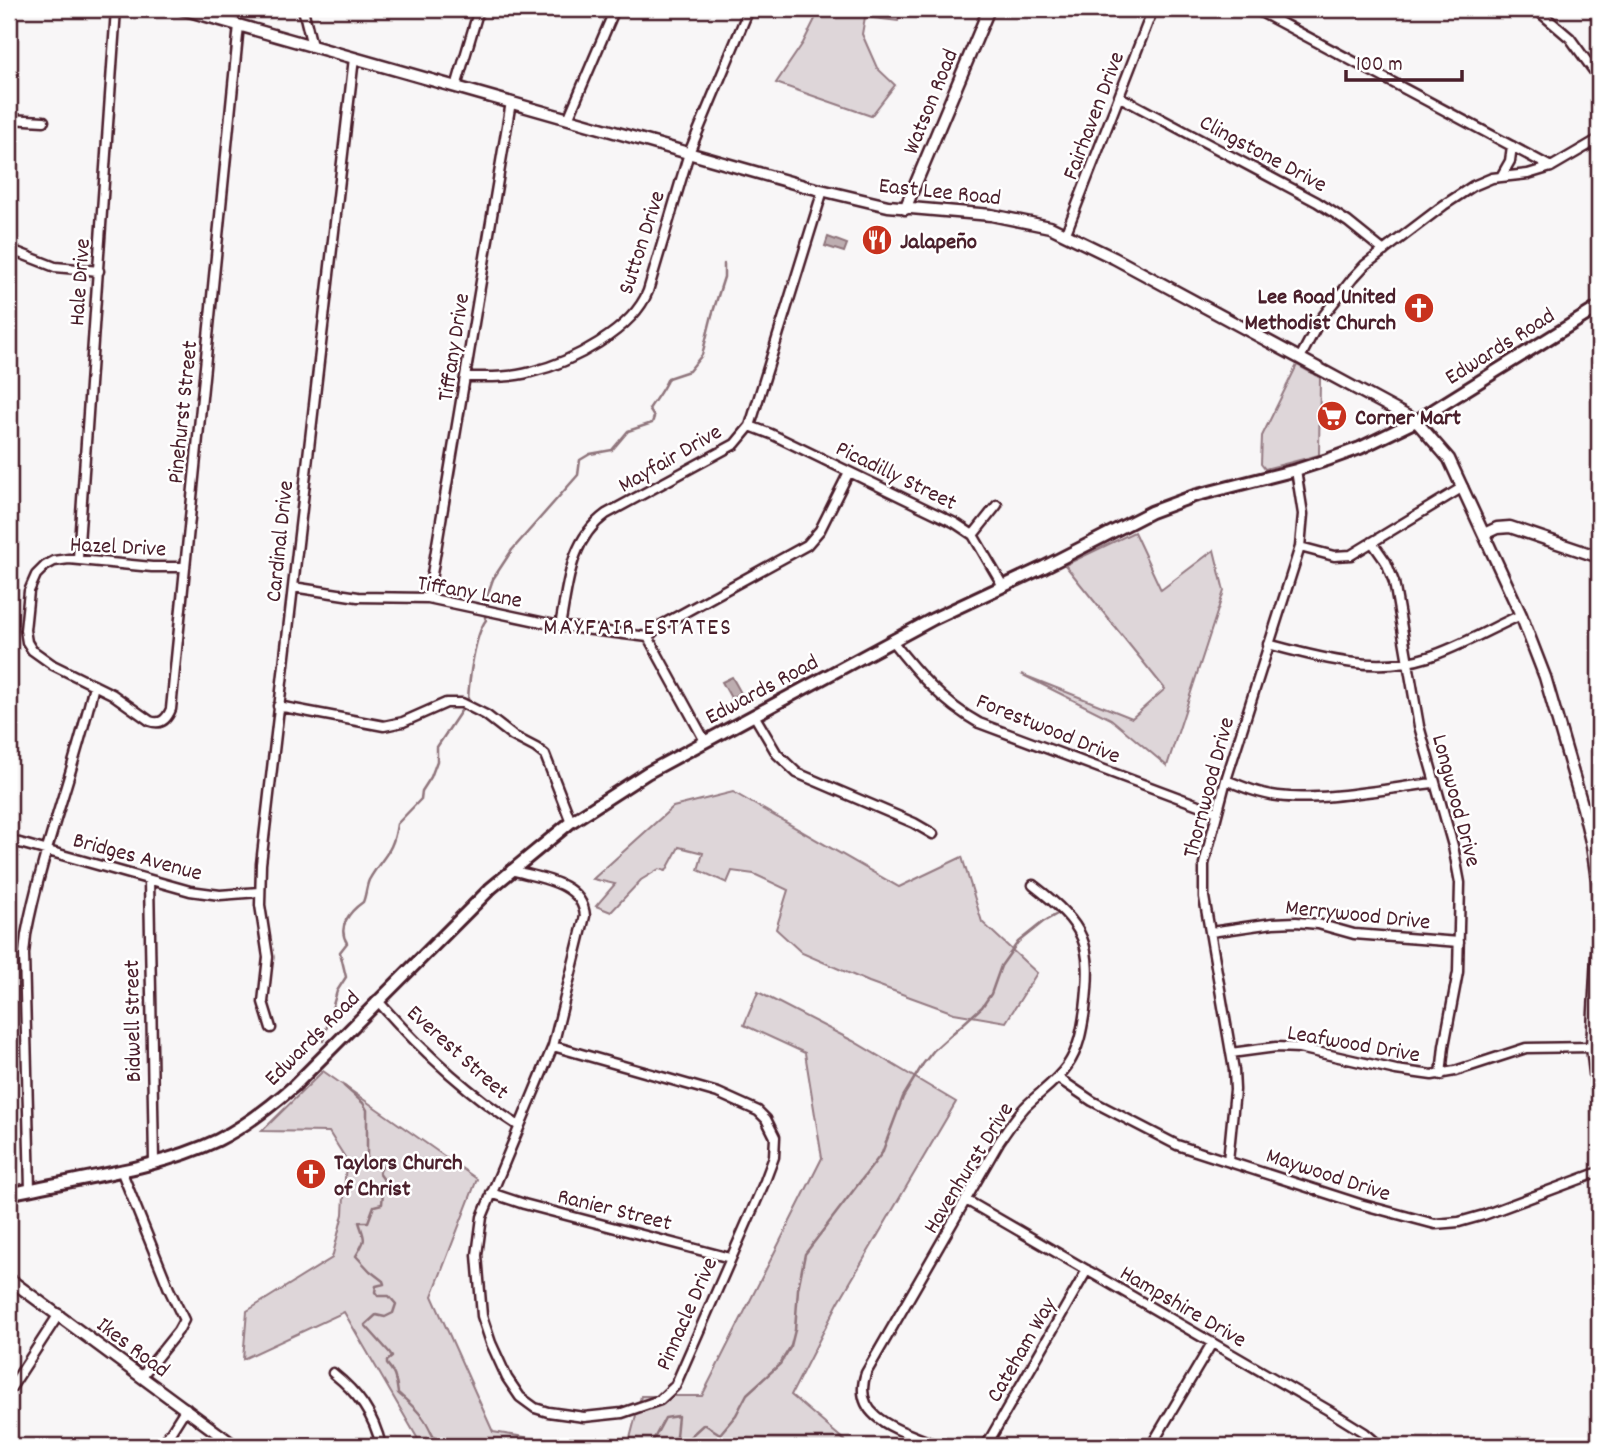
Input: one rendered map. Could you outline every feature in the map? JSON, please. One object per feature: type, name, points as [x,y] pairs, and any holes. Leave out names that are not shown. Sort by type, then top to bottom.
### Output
[{"type":"main road","name":"Edwards Road","points":[[9,1194],[121,1170],[204,1146],[258,1116],[293,1087],[458,919],[511,870],[571,822],[647,773],[891,641],[1171,503],[1296,470],[1360,448],[1416,421],[1599,307]]},
{"type":"street","name":"Hale Drive","points":[[78,558],[116,9]]},
{"type":"street","points":[[303,9],[313,46]]},
{"type":"street","points":[[456,87],[479,9]]},
{"type":"street","points":[[568,118],[615,9]]},
{"type":"street","name":"Sutton Drive","points":[[466,377],[512,376],[552,366],[600,341],[635,313],[648,291],[688,153],[750,9]]},
{"type":"street","name":"Watson Road","points":[[905,209],[989,9]]},
{"type":"street","name":"Fairhaven Drive","points":[[1066,233],[1153,9]]},
{"type":"street","points":[[1255,9],[1552,167]]},
{"type":"street","points":[[1536,9],[1570,38],[1599,78]]},
{"type":"street","name":"East Lee Road","points":[[188,10],[874,204],[1010,217],[1066,233],[1416,421],[1449,460],[1521,615],[1545,677],[1583,808],[1598,881],[1599,920],[1592,1047],[1599,1108]]},
{"type":"street","name":"Pinehurst Street","points":[[94,685],[112,694],[150,721],[160,722],[168,716],[173,704],[239,25]]},
{"type":"street","name":"Cardinal Drive","points":[[271,1028],[263,1002],[268,957],[259,892],[278,706],[354,58]]},
{"type":"street","name":"Clingstone Drive","points":[[1120,97],[1317,202],[1348,222],[1384,251]]},
{"type":"street","name":"Tiffany Drive","points":[[428,598],[511,102]]},
{"type":"street","points":[[9,119],[44,121]]},
{"type":"street","points":[[1300,358],[1329,306],[1353,278],[1384,251],[1473,186],[1502,175],[1528,174],[1552,167],[1599,139]]},
{"type":"street","points":[[1502,175],[1510,161],[1512,146]]},
{"type":"street","name":"Mayfair Drive","points":[[560,626],[573,560],[582,540],[594,524],[606,514],[735,444],[750,426],[823,190]]},
{"type":"street","points":[[9,249],[55,267],[99,271]]},
{"type":"street","name":"Picadilly Street","points":[[750,426],[955,523],[973,535],[1003,586]]},
{"type":"street","name":"Thornwood Drive","points":[[1228,1161],[1235,1090],[1203,879],[1207,851],[1226,780],[1300,547],[1303,514],[1296,470]]},
{"type":"street","points":[[705,741],[648,637],[658,627],[807,545],[820,530],[849,472]]},
{"type":"street","points":[[1300,547],[1341,557],[1352,555],[1462,487]]},
{"type":"street","points":[[973,535],[997,505]]},
{"type":"street","points":[[1484,534],[1497,528],[1510,527],[1599,557]]},
{"type":"street","name":"Longwood Drive","points":[[1372,541],[1386,562],[1394,582],[1419,726],[1459,871],[1458,972],[1441,1075]]},
{"type":"street","name":"Hazel Drive","points":[[94,685],[37,655],[28,644],[25,634],[29,591],[36,575],[54,561],[78,558],[152,567],[185,567]]},
{"type":"street","name":"Tiffany Lane","points":[[293,587],[358,597],[428,598],[560,626],[648,637]]},
{"type":"street","points":[[1268,644],[1351,663],[1408,662],[1429,657],[1521,615]]},
{"type":"street","name":"Forestwood Drive","points":[[891,641],[933,688],[979,723],[1217,811]]},
{"type":"street","points":[[30,1189],[24,954],[29,919],[78,752],[94,685]]},
{"type":"street","points":[[278,706],[384,726],[403,722],[446,703],[467,704],[545,755],[571,822]]},
{"type":"street","points":[[754,715],[777,754],[797,773],[914,823],[933,834]]},
{"type":"street","points":[[1226,780],[1263,793],[1292,797],[1434,783]]},
{"type":"street","name":"Bridges Avenue","points":[[9,840],[211,895],[259,892]]},
{"type":"street","name":"Pinnacle Drive","points":[[511,870],[565,886],[579,897],[584,922],[553,1046],[482,1217],[477,1241],[479,1293],[486,1331],[514,1388],[528,1403],[548,1412],[584,1417],[622,1413],[653,1404],[665,1396],[678,1380],[774,1157],[775,1137],[766,1119],[748,1105],[718,1093],[553,1046]]},
{"type":"street","name":"Bidwell Street","points":[[149,880],[154,1161]]},
{"type":"street","name":"Havenhurst Drive","points":[[939,1446],[876,1417],[864,1402],[863,1386],[866,1373],[1011,1124],[1058,1078],[1071,1060],[1080,1038],[1088,959],[1082,939],[1071,918],[1033,885]]},
{"type":"street","name":"Merrywood Drive","points":[[1211,932],[1296,922],[1318,924],[1354,934],[1459,942]]},
{"type":"street","name":"Everest Street","points":[[377,1000],[459,1082],[519,1126]]},
{"type":"street","name":"Leafwood Drive","points":[[1231,1053],[1276,1047],[1299,1048],[1407,1073],[1441,1075],[1526,1048],[1592,1047]]},
{"type":"street","name":"Maywood Drive","points":[[1058,1078],[1092,1101],[1161,1138],[1190,1150],[1416,1220],[1441,1224],[1484,1216],[1599,1172]]},
{"type":"street","points":[[121,1170],[184,1320],[142,1376]]},
{"type":"street","name":"Ranier Street","points":[[491,1193],[730,1258]]},
{"type":"street","name":"Hampshire Drive","points":[[966,1200],[1365,1433],[1380,1446]]},
{"type":"street","name":"Cateham Way","points":[[986,1446],[1087,1270]]},
{"type":"street","name":"Ikes Road","points":[[9,1279],[235,1446]]},
{"type":"street","points":[[9,1391],[59,1314]]},
{"type":"street","points":[[1151,1446],[1212,1343]]},
{"type":"street","points":[[333,1373],[350,1387],[367,1408],[381,1446]]},
{"type":"street","points":[[162,1446],[186,1408]]},
{"type":"shaded area","points":[[820,9],[901,9],[898,21],[865,17],[862,34],[877,68],[895,85],[871,116],[776,83],[803,43]]},
{"type":"shaded area","points":[[828,237],[847,244],[844,252],[825,246]]},
{"type":"shaded area","points":[[1297,365],[1320,378],[1319,455],[1265,469],[1261,464],[1262,436]]},
{"type":"shaded area","points":[[1134,532],[1161,590],[1214,550],[1224,591],[1167,766],[1111,719],[1021,674],[1132,718],[1165,689],[1065,565]]},
{"type":"shaded area","points":[[732,677],[741,693],[731,698],[722,682]]},
{"type":"shaded area","points":[[733,792],[899,887],[962,857],[982,922],[1037,973],[1006,1022],[954,1013],[869,982],[802,953],[776,929],[788,890],[754,874],[732,871],[727,883],[698,870],[703,853],[679,847],[666,871],[659,869],[641,880],[611,912],[596,906],[615,884],[593,879],[673,807]]},
{"type":"shaded area","points":[[758,992],[853,1041],[956,1102],[838,1303],[791,1395],[851,1446],[628,1446],[641,1396],[702,1396],[822,1158],[805,1053],[744,1025]]},
{"type":"shaded area","points":[[323,1071],[477,1179],[432,1296],[493,1432],[568,1444],[567,1446],[422,1446],[344,1312],[243,1359],[247,1311],[332,1258],[343,1214],[346,1159],[329,1132],[262,1131]]},
{"type":"waterway","points":[[484,605],[493,579],[512,550],[578,475],[580,460],[590,454],[612,450],[628,431],[652,423],[654,417],[649,409],[668,378],[689,371],[702,355],[724,277],[724,264]]},
{"type":"waterway","points":[[468,700],[473,658],[485,617]]},
{"type":"waterway","points":[[323,1041],[337,991],[346,977],[340,952],[347,943],[343,931],[346,920],[363,902],[369,880],[393,842],[397,824],[421,799],[422,791],[437,761],[437,747],[463,708]]},
{"type":"waterway","points":[[650,1446],[665,1418],[678,1416],[676,1436],[681,1445],[704,1424],[720,1434],[736,1415],[747,1394],[780,1364],[791,1346],[795,1330],[798,1289],[805,1254],[882,1153],[903,1097],[923,1064],[934,1050],[982,1007],[991,994],[1001,966],[1018,942],[1059,913]]},
{"type":"waterway","points":[[344,1086],[367,1110],[367,1160],[380,1164],[382,1167],[379,1173],[384,1180],[382,1204],[374,1206],[368,1222],[359,1222],[364,1239],[356,1256],[383,1281],[384,1284],[376,1286],[375,1292],[378,1296],[389,1296],[396,1304],[393,1313],[385,1317],[376,1315],[365,1325],[392,1357],[387,1364],[395,1377],[398,1393],[420,1414],[443,1446]]},
{"type":"place","name":"Jalapeño","points":[[877,240]]},
{"type":"place","name":"Lee Road United Methodist Church","points":[[1419,308]]},
{"type":"place","name":"Corner Mart","points":[[1332,416]]},
{"type":"place","name":"Taylors Church of Christ","points":[[311,1174]]},
{"type":"district","name":"MAYFAIR ESTATES","points":[[638,626]]}]
